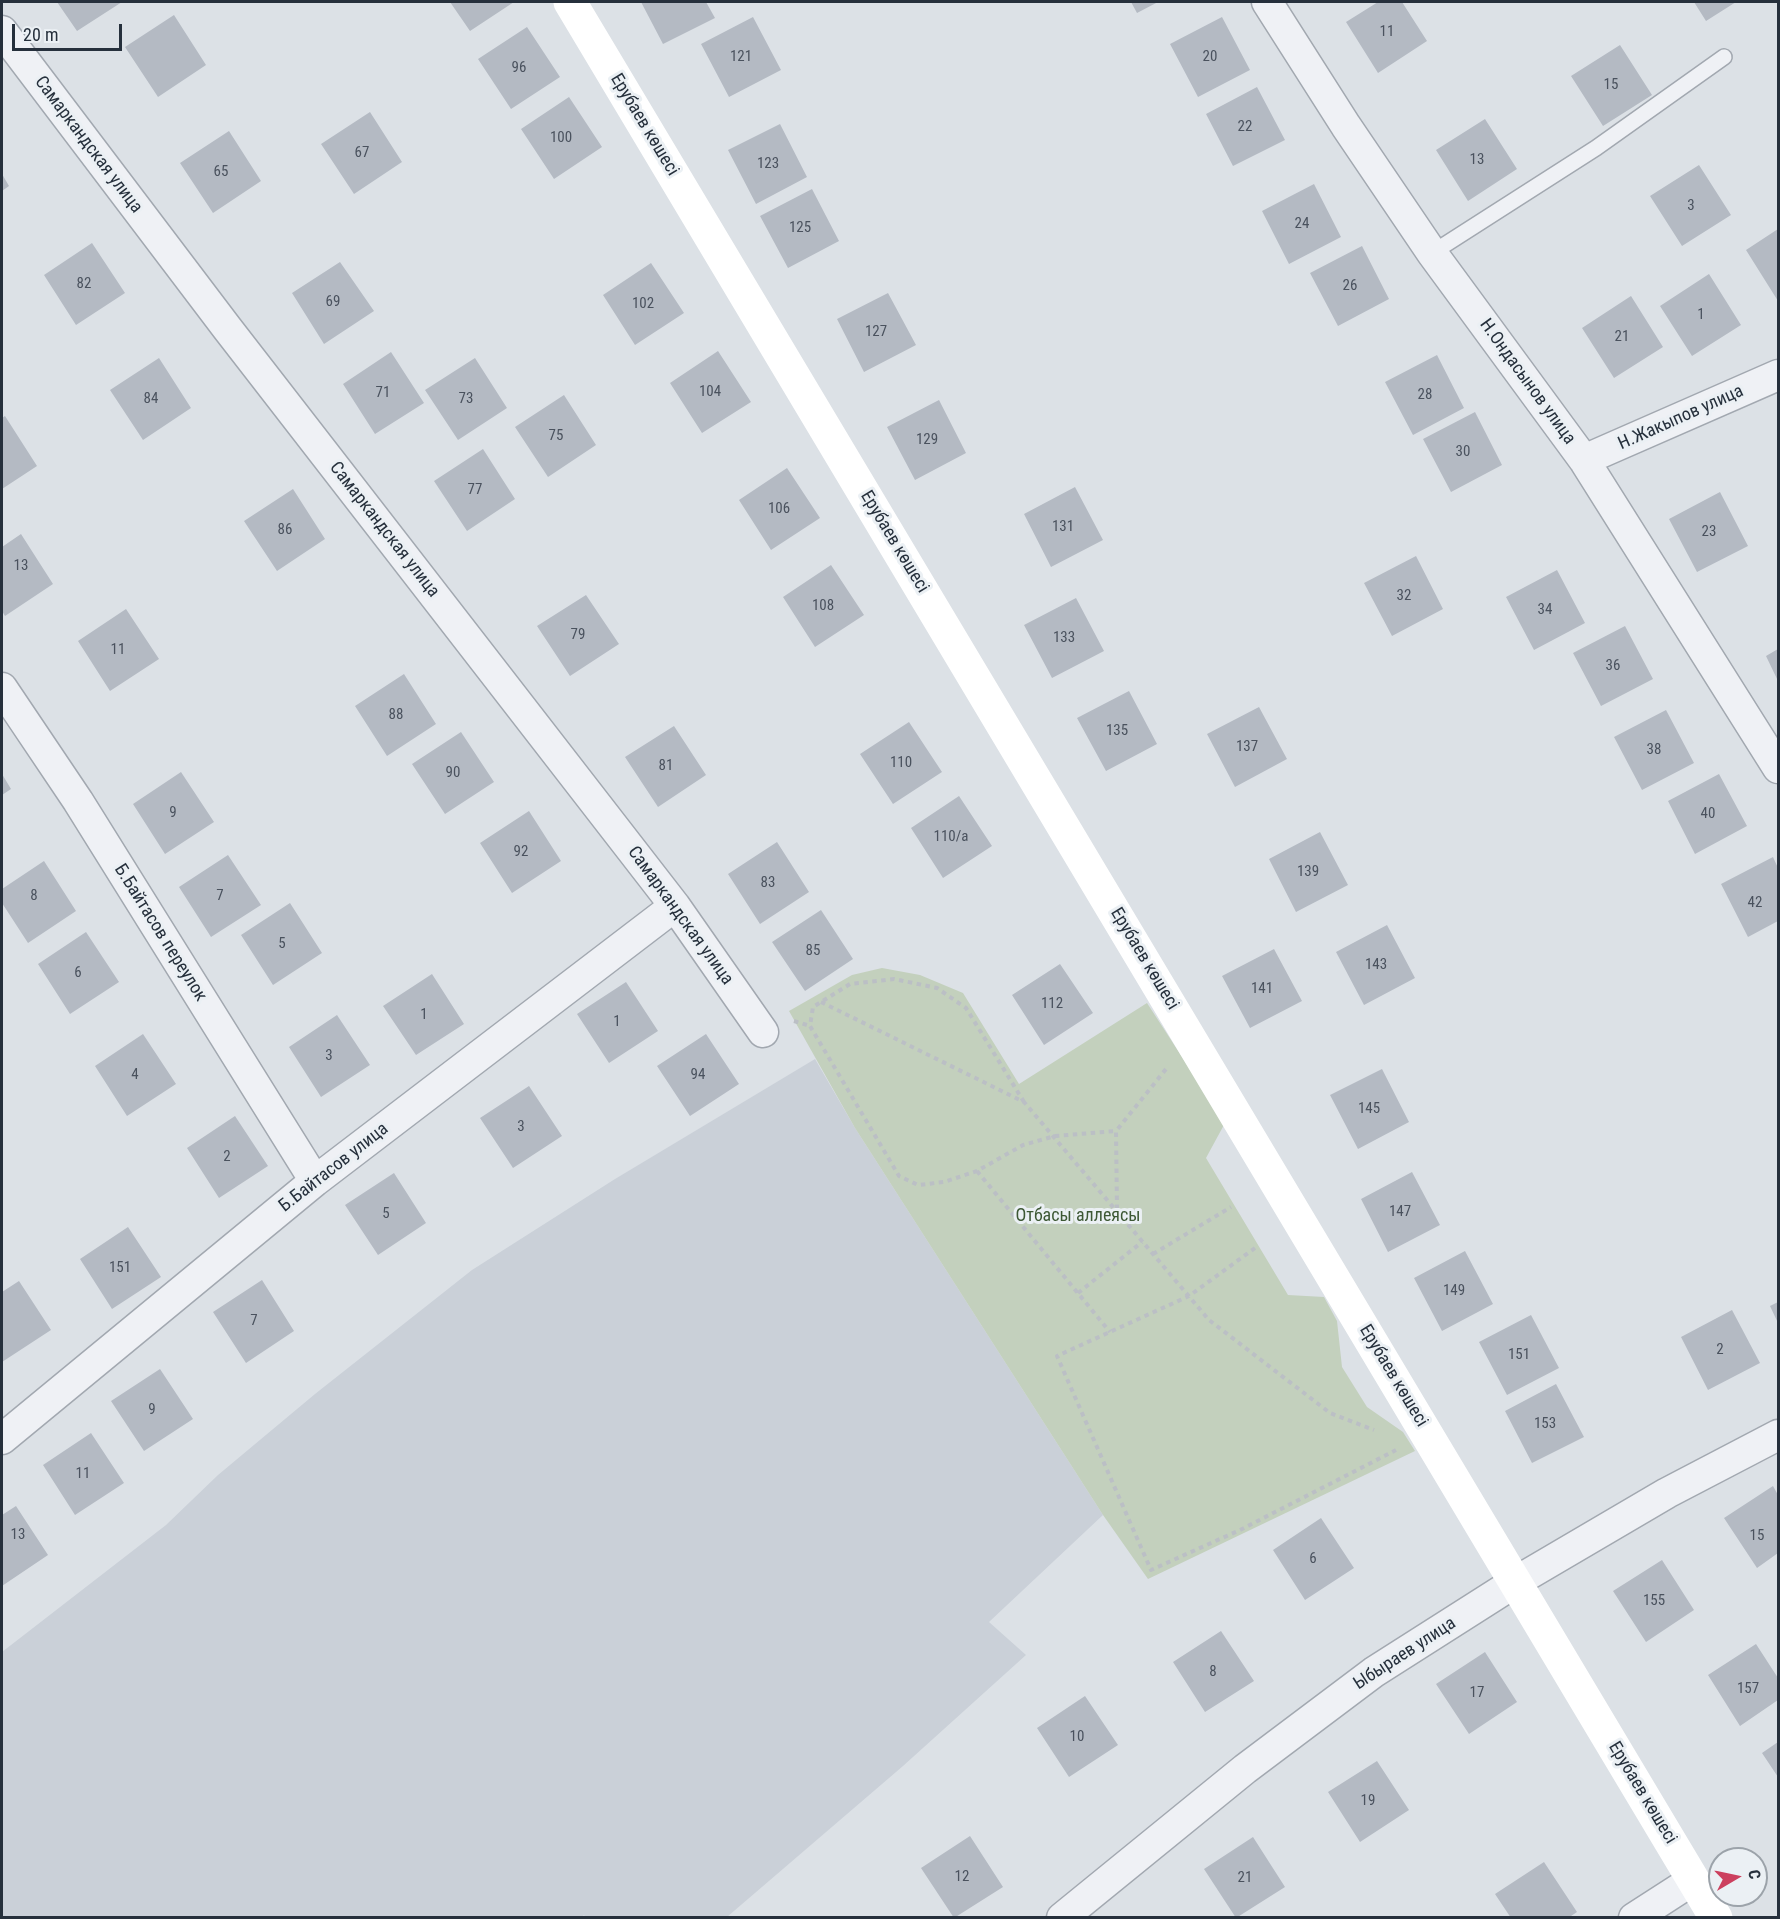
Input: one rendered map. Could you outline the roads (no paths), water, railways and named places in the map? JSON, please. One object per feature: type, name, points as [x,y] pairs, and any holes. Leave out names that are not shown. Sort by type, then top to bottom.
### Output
[{"type":"main road","name":"Ерубаев көшесі","points":[[570,2],[1716,1917]]},
{"type":"street","name":"Н.Ондасынов улица","points":[[1268,2],[1346,126],[1432,253],[1584,460],[1779,768]]},
{"type":"street","name":"Самаркандская улица","points":[[2,31],[227,328],[675,906],[763,1032]]},
{"type":"street","name":"Н.Жакыпов улица","points":[[1584,460],[1779,375]]},
{"type":"street","name":"Б.Байтасов переулок","points":[[2,688],[78,801],[315,1181]]},
{"type":"street","name":"Б.Байтасов улица","points":[[2,1439],[315,1181],[675,906]]},
{"type":"street","name":"Ыбыраев улица","points":[[1062,1917],[1245,1769],[1374,1672],[1517,1581],[1667,1493],[1779,1435]]},
{"type":"street","points":[[1634,1917],[1693,1880]]},
{"type":"lane","points":[[1432,253],[1596,148],[1724,57]]},
{"type":"park label","name":"Отбасы аллеясы","points":[[1078,1216]]}]
